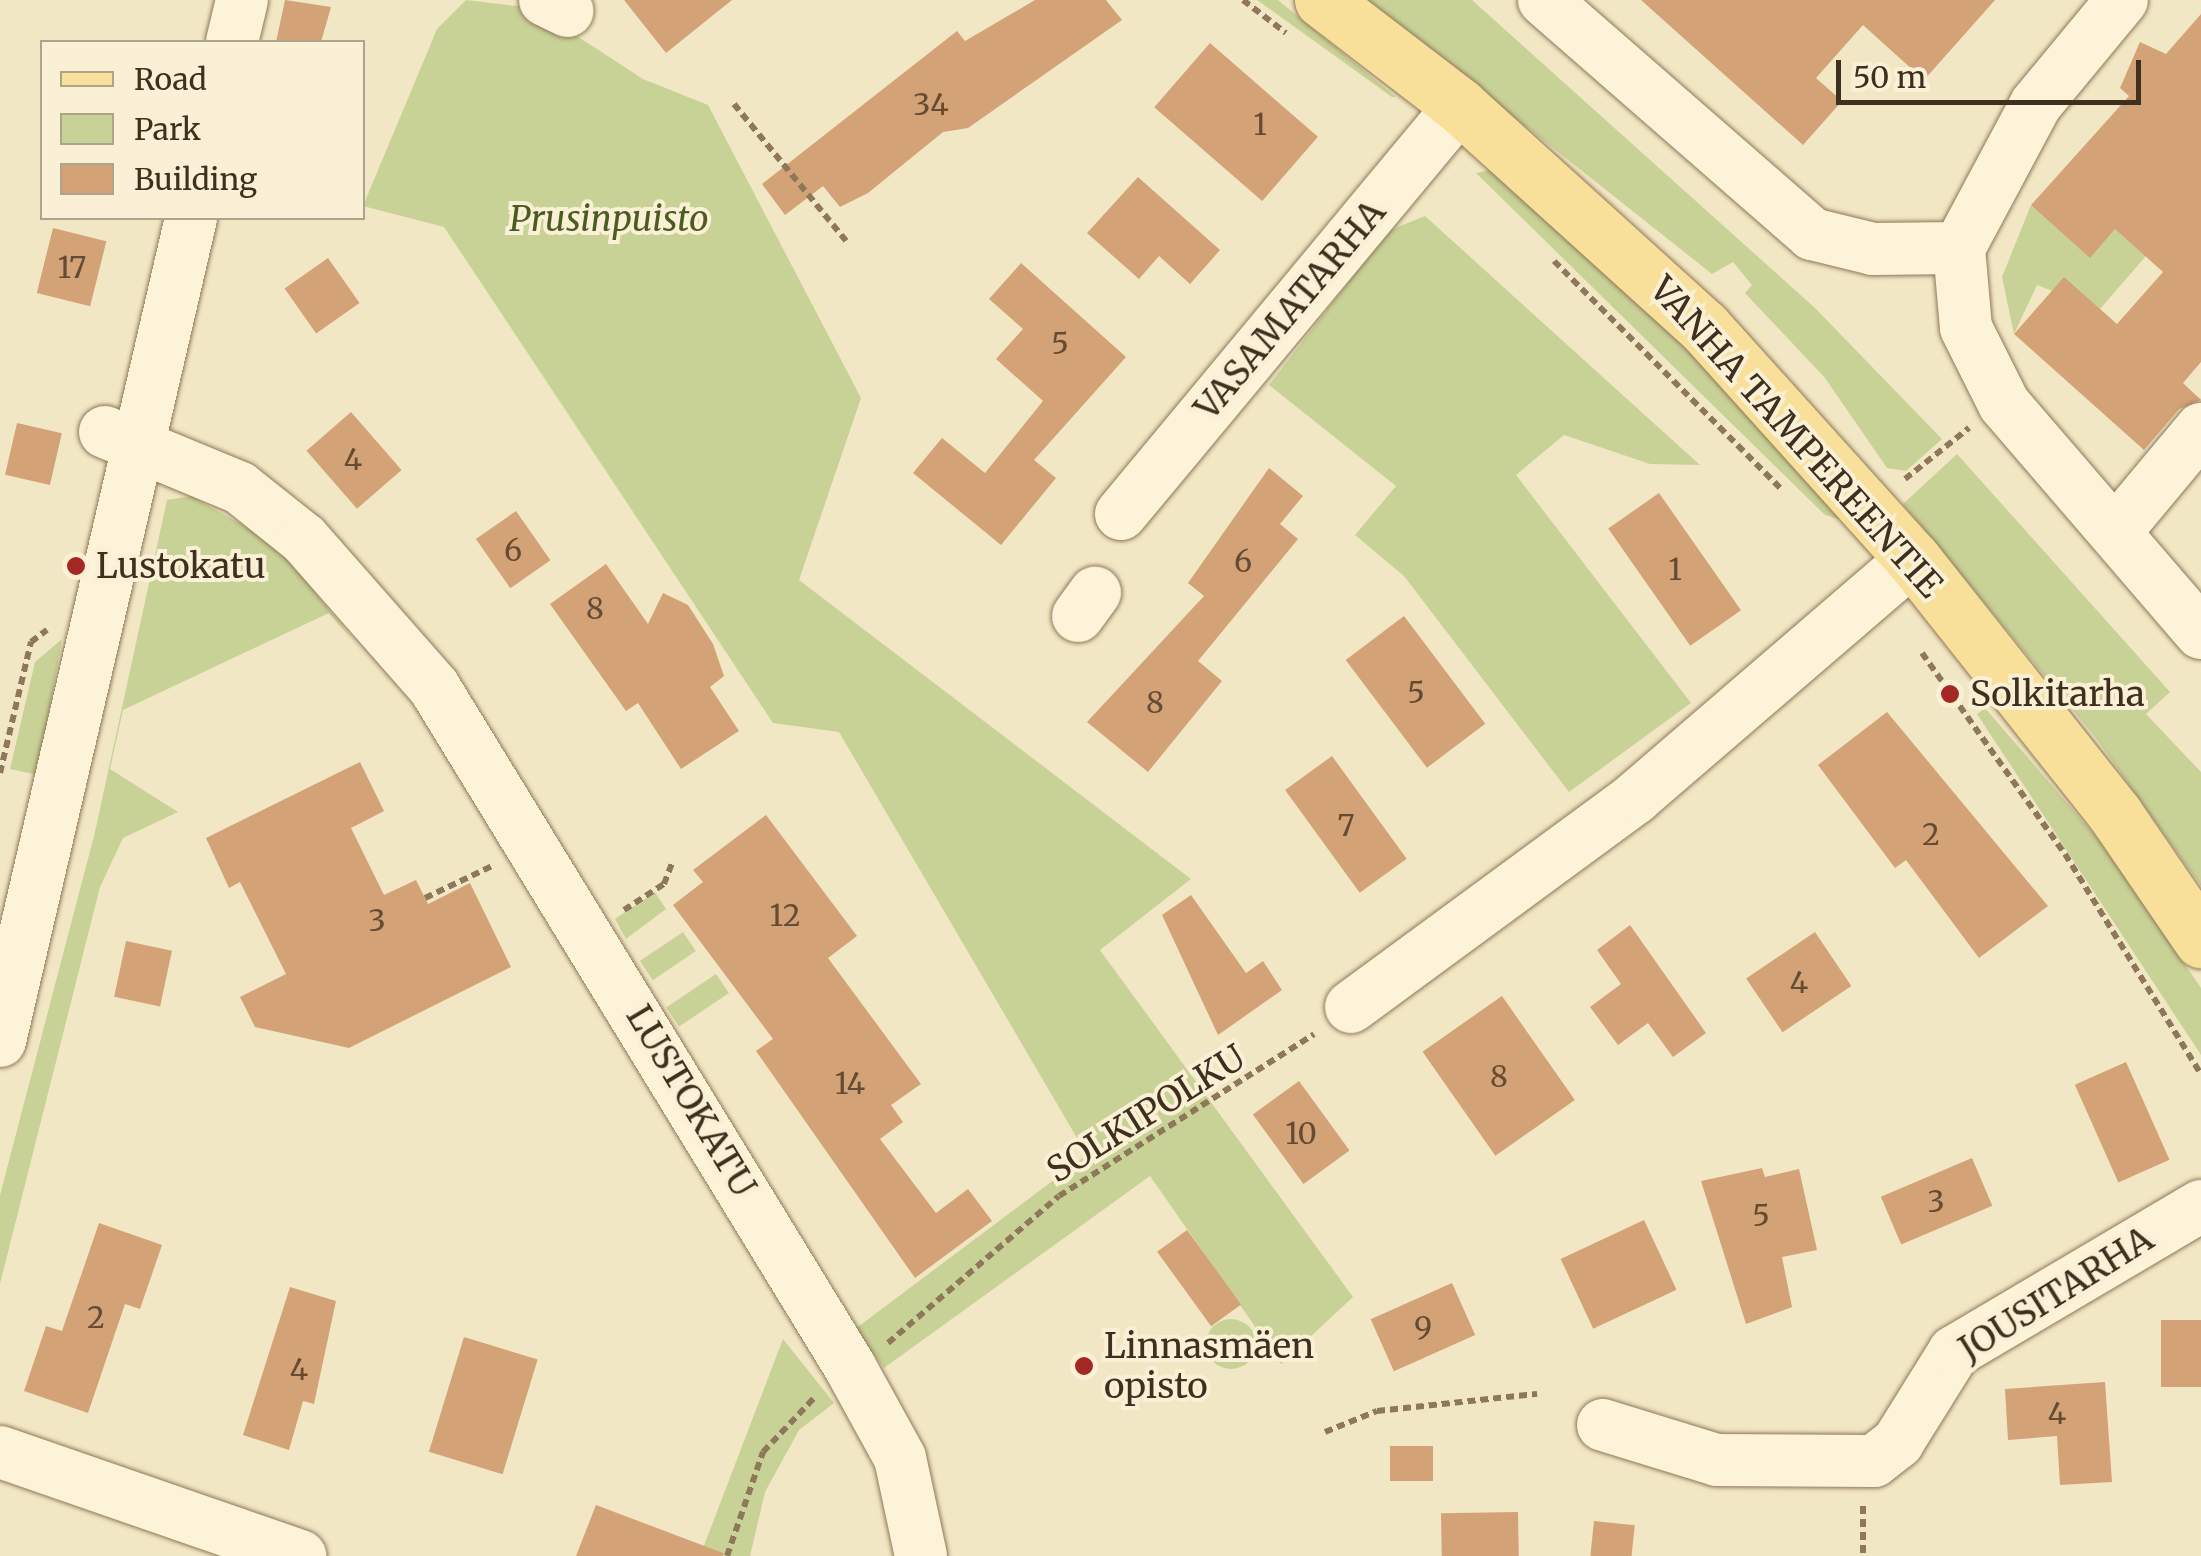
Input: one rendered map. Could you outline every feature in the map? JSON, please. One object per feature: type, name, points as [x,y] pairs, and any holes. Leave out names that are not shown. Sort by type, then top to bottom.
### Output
[{"type":"main road","name":"VANHA TAMPEREENTIE","points":[[1313,24],[1460,106],[1704,327],[1896,574],[2115,814],[2201,940]]},
{"type":"street","points":[[232,40],[242,0]]},
{"type":"street","points":[[1544,0],[1812,234],[1873,249],[1959,248]]},
{"type":"street","points":[[2122,0],[2036,104],[1959,248],[1966,328],[2000,397],[2201,633]]},
{"type":"street","name":"VASAMATARHA","points":[[1121,514],[1460,106]]},
{"type":"street","points":[[0,1041],[123,440],[190,220]]},
{"type":"street","points":[[2116,531],[2201,429]]},
{"type":"street","name":"LUSTOKATU","points":[[123,440],[240,488],[304,539],[434,687],[850,1367],[900,1458],[920,1556]]},
{"type":"street","points":[[1351,1006],[1635,798],[1896,574]]},
{"type":"street","name":"JOUSITARHA","points":[[1604,1425],[1717,1460],[1874,1460],[1898,1442],[1954,1352],[2201,1206]]},
{"type":"street","points":[[0,1452],[300,1556]]},
{"type":"path","points":[[1243,0],[1313,24]]},
{"type":"path","points":[[734,104],[846,241]]},
{"type":"path","points":[[1544,251],[1792,501]]},
{"type":"path","points":[[1896,485],[2000,397]]},
{"type":"path","points":[[1896,574],[2201,1074]]},
{"type":"path","points":[[425,898],[506,858]]},
{"type":"path","points":[[606,921],[664,884],[672,863]]},
{"type":"path","name":"SOLKIPOLKU","points":[[882,1348],[1059,1196],[1351,1006]]},
{"type":"path","points":[[727,1556],[763,1452],[822,1382]]},
{"type":"path","points":[[1325,1432],[1376,1412],[1538,1394]]},
{"type":"green space","name":"Prusinpuisto","points":[[466,0],[534,8],[643,79],[708,105],[861,398],[799,580],[1191,879],[1100,950],[1353,1297],[1281,1364],[1150,1176],[884,1368],[855,1329],[1087,1155],[839,732],[773,723],[444,227],[365,207],[437,29]]},
{"type":"green space","points":[[1257,0],[1278,0],[1396,97],[1392,97]]},
{"type":"green space","points":[[1366,0],[1472,0],[1815,308],[1942,439],[1906,471],[1887,468],[1825,378],[1745,293],[1752,285],[1733,262],[1712,274]]},
{"type":"green space","points":[[1490,170],[1659,320],[1787,449],[1842,520],[1825,515],[1476,173]]},
{"type":"green space","points":[[2031,205],[2090,257],[2115,229],[2146,256],[2100,309],[2037,285],[2014,334],[2002,277]]},
{"type":"green space","points":[[1425,216],[1700,465],[1650,464],[1564,435],[1516,475],[1691,703],[1569,792],[1404,576],[1355,535],[1396,486],[1269,385],[1388,231]]},
{"type":"green space","points":[[1957,454],[2170,692],[2146,714],[2201,772],[2201,886],[2096,738],[1903,504]]},
{"type":"green space","points":[[191,496],[276,544],[354,641],[329,613],[123,710],[110,769],[178,812],[123,838],[100,887],[0,1284],[0,1195],[95,832],[167,500]]},
{"type":"green space","points":[[62,639],[38,775],[10,769],[35,662]]},
{"type":"green space","points":[[1985,708],[2105,847],[2201,988],[2201,1055],[1977,714]]},
{"type":"green space","points":[[655,892],[666,909],[626,939],[615,919]]},
{"type":"green space","points":[[683,932],[696,951],[653,980],[640,961]]},
{"type":"green space","points":[[716,974],[729,993],[679,1027],[666,1008]]},
{"type":"green space","points":[[1231,1319],[1249,1326],[1256,1344],[1249,1362],[1231,1369],[1213,1362],[1206,1344],[1213,1326]]},
{"type":"green space","points":[[783,1339],[834,1403],[799,1430],[765,1492],[750,1556],[700,1556]]},
{"type":"building","points":[[285,0],[331,7],[322,40],[276,40]]},
{"type":"building","points":[[624,0],[732,0],[666,53]]},
{"type":"building","points":[[1035,0],[1106,0],[1122,20],[968,128],[943,132],[868,193],[840,207],[823,186],[785,215],[762,184],[957,31],[965,41]]},
{"type":"building","points":[[1641,0],[1995,0],[1924,80],[1863,25],[1816,78],[1842,101],[1803,145]]},
{"type":"building","points":[[2201,14],[2201,362],[2183,383],[2201,400],[2179,409],[2144,450],[2014,334],[2064,277],[2117,324],[2163,272],[2115,229],[2090,258],[2031,205],[2129,96],[2120,88],[2140,42],[2166,54]]},
{"type":"building","points":[[1210,43],[1318,137],[1262,201],[1154,107]]},
{"type":"building","points":[[1138,177],[1220,250],[1190,284],[1159,256],[1139,279],[1087,233]]},
{"type":"building","points":[[53,228],[106,241],[90,306],[37,293]]},
{"type":"building","points":[[328,258],[360,303],[316,333],[285,288]]},
{"type":"building","points":[[1021,263],[1126,357],[1034,460],[1056,478],[1001,545],[913,473],[942,438],[985,473],[1043,401],[996,359],[1023,329],[989,299]]},
{"type":"building","points":[[351,412],[402,470],[357,509],[306,451]]},
{"type":"building","points":[[17,423],[62,433],[50,485],[5,475]]},
{"type":"building","points":[[1269,468],[1303,496],[1280,524],[1298,539],[1198,661],[1222,681],[1148,772],[1087,722],[1204,596],[1188,583]]},
{"type":"building","points":[[1659,493],[1741,610],[1690,646],[1608,529]]},
{"type":"building","points":[[516,511],[550,560],[510,588],[476,539]]},
{"type":"building","points":[[606,564],[648,624],[663,593],[688,605],[713,644],[724,676],[710,687],[739,731],[681,769],[638,703],[626,711],[550,604]]},
{"type":"building","points":[[1404,616],[1485,724],[1427,768],[1346,660]]},
{"type":"building","points":[[1887,712],[2048,906],[1979,958],[1906,860],[1895,868],[1818,765]]},
{"type":"building","points":[[1332,756],[1407,859],[1360,893],[1285,790]]},
{"type":"building","points":[[360,762],[384,811],[351,828],[384,895],[416,880],[428,904],[470,883],[511,967],[349,1048],[255,1027],[240,997],[286,974],[240,882],[229,888],[206,838]]},
{"type":"building","points":[[766,815],[857,936],[828,958],[921,1084],[891,1105],[903,1122],[880,1139],[936,1213],[968,1189],[992,1221],[915,1278],[756,1051],[773,1039],[673,905],[703,882],[693,870]]},
{"type":"building","points":[[1191,895],[1246,973],[1263,961],[1282,990],[1218,1035],[1162,915]]},
{"type":"building","points":[[1630,925],[1706,1033],[1673,1057],[1648,1023],[1618,1045],[1590,1007],[1621,984],[1597,950]]},
{"type":"building","points":[[1815,932],[1851,986],[1783,1032],[1746,978]]},
{"type":"building","points":[[126,941],[172,951],[160,1007],[114,997]]},
{"type":"building","points":[[1502,996],[1575,1100],[1495,1156],[1423,1052]]},
{"type":"building","points":[[2126,1062],[2170,1160],[2118,1183],[2075,1085]]},
{"type":"building","points":[[1299,1081],[1350,1151],[1303,1184],[1253,1115]]},
{"type":"building","points":[[1972,1158],[1992,1206],[1901,1245],[1881,1197]]},
{"type":"building","points":[[1762,1168],[1765,1177],[1799,1169],[1817,1250],[1782,1257],[1792,1307],[1746,1324],[1701,1181]]},
{"type":"building","points":[[1644,1220],[1677,1290],[1593,1329],[1561,1259]]},
{"type":"building","points":[[99,1223],[162,1245],[140,1309],[125,1304],[88,1413],[24,1391],[46,1326],[62,1331]]},
{"type":"building","points":[[1187,1230],[1241,1304],[1211,1326],[1157,1252]]},
{"type":"building","points":[[1452,1283],[1475,1335],[1394,1371],[1371,1319]]},
{"type":"building","points":[[290,1287],[336,1301],[314,1404],[303,1401],[289,1450],[243,1435]]},
{"type":"building","points":[[2161,1320],[2201,1320],[2201,1387],[2161,1387]]},
{"type":"building","points":[[464,1337],[538,1360],[503,1474],[429,1452]]},
{"type":"building","points":[[2105,1382],[2112,1482],[2060,1485],[2057,1436],[2008,1440],[2005,1389]]},
{"type":"building","points":[[1390,1446],[1433,1446],[1433,1481],[1390,1481]]},
{"type":"building","points":[[596,1505],[723,1553],[723,1556],[576,1556]]},
{"type":"building","points":[[1518,1512],[1519,1556],[1442,1556],[1441,1513]]},
{"type":"building","points":[[1594,1521],[1635,1525],[1632,1556],[1590,1556]]},
{"type":"place","name":"Lustokatu","points":[[76,566]]},
{"type":"place","name":"Solkitarha","points":[[1950,694]]},
{"type":"place","name":"Linnasmäen opisto","points":[[1084,1366]]}]
